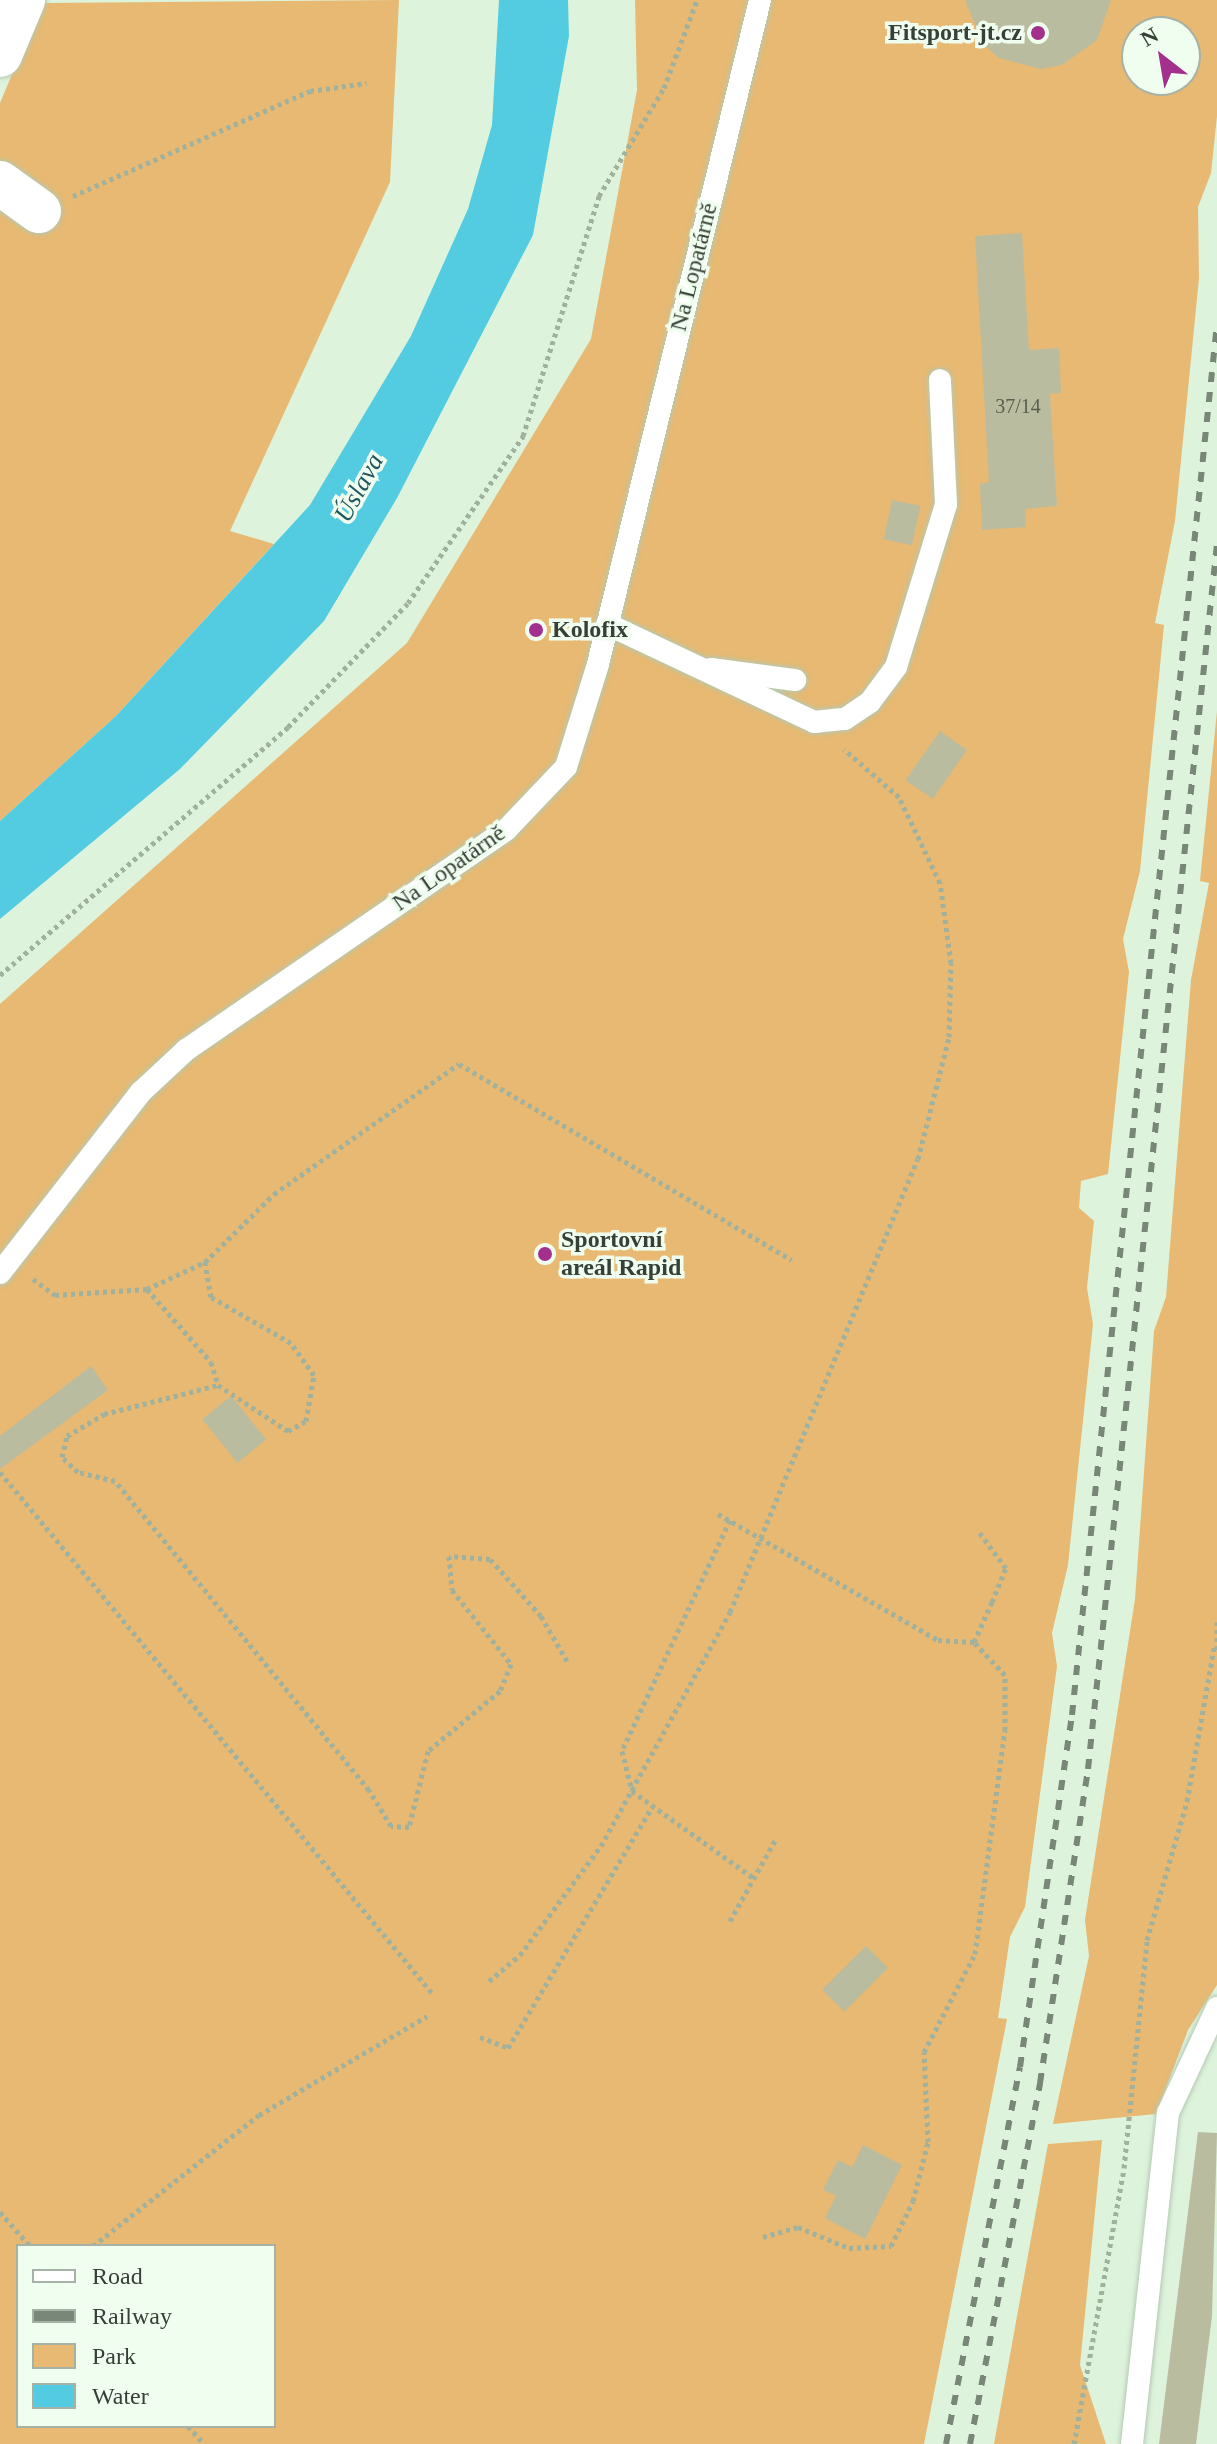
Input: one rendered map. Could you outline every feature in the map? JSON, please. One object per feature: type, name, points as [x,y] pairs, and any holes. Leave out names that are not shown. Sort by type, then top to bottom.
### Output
[{"type":"street","points":[[0,55],[23,0]]},
{"type":"street","points":[[0,183],[39,211]]},
{"type":"lane","name":"Na Lopatárně","points":[[5,1268],[141,1092],[186,1050],[506,830],[561,773],[607,624],[760,0]]},
{"type":"lane","points":[[607,624],[814,722],[845,719],[870,702],[896,667],[946,504],[940,380]]},
{"type":"lane","points":[[694,667],[795,680]]},
{"type":"lane","points":[[1132,2444],[1168,2113],[1217,2008]]},
{"type":"path","points":[[0,975],[288,727],[408,603],[523,436],[599,196],[664,88],[697,0]]},
{"type":"path","points":[[39,211],[310,91],[366,83]]},
{"type":"path","points":[[489,1981],[529,1943],[632,1791],[730,1612],[918,1159],[949,1037],[951,963],[940,883],[899,797],[814,722]]},
{"type":"path","points":[[5,1268],[55,1295],[147,1289],[205,1262],[274,1194],[459,1064],[792,1260]]},
{"type":"path","points":[[147,1289],[211,1362],[218,1385],[288,1431],[306,1421],[314,1375],[291,1343],[211,1297],[205,1262]]},
{"type":"path","points":[[218,1385],[104,1414],[67,1436],[62,1457],[78,1472],[115,1481],[369,1790],[391,1826],[409,1827],[428,1751],[500,1691],[511,1664],[452,1590],[449,1556],[490,1559],[541,1616],[567,1661]]},
{"type":"path","points":[[0,1472],[432,1993]]},
{"type":"path","points":[[718,1514],[895,1620],[938,1640],[974,1642],[1005,1675],[1005,1730],[975,1954],[924,2052],[928,2142],[913,2201],[891,2246],[849,2248],[798,2227],[763,2237]]},
{"type":"path","points":[[730,1520],[622,1751],[632,1791],[752,1877]]},
{"type":"path","points":[[974,1642],[1006,1568],[979,1532]]},
{"type":"path","points":[[1074,2444],[1124,2168],[1147,1940],[1187,1801],[1216,1647],[1217,1622]]},
{"type":"path","points":[[480,2037],[508,2048],[652,1807]]},
{"type":"path","points":[[730,1921],[777,1837]]},
{"type":"path","points":[[96,2244],[259,2115],[427,2016]]},
{"type":"path","points":[[0,2212],[28,2244]]},
{"type":"path","points":[[190,2428],[204,2444]]},
{"type":"green space","points":[[399,0],[390,182],[230,531],[274,544],[116,716],[0,821],[0,103],[42,3]]},
{"type":"green space","name":"Sportovní areál Rapid","points":[[635,0],[1217,0],[1217,116],[1211,173],[1198,207],[1199,278],[1175,521],[1155,623],[1164,625],[1140,871],[1123,939],[1129,972],[1108,1174],[1081,1181],[1079,1208],[1094,1221],[1087,1288],[1093,1324],[1068,1565],[1052,1633],[1057,1666],[1025,1907],[1010,1937],[998,2018],[1007,2019],[924,2444],[0,2444],[0,1004],[407,643],[591,339],[637,90]]},
{"type":"green space","points":[[1217,711],[1217,1985],[1188,2030],[1156,2114],[1053,2124],[1089,1956],[1085,1920],[1135,1599],[1154,1331],[1166,1297],[1191,980],[1209,883],[1200,881]]},
{"type":"green space","points":[[1102,2140],[1080,2365],[1106,2444],[994,2444],[1048,2144]]},
{"type":"water","name":"Úslava","points":[[499,0],[568,0],[569,36],[533,235],[397,498],[324,621],[180,769],[0,919],[0,821],[116,716],[310,505],[411,336],[468,209],[492,125]]},
{"type":"building","name":"Fitsport-jt.cz","points":[[965,0],[1111,0],[1097,40],[1062,65],[1041,69],[999,58],[983,44]]},
{"type":"building","points":[[1022,233],[1029,350],[1059,348],[1061,393],[1050,394],[1057,506],[1025,509],[1026,527],[982,530],[980,484],[989,482],[975,236]]},
{"type":"building","points":[[892,500],[920,506],[912,545],[884,539]]},
{"type":"building","points":[[940,731],[967,750],[933,799],[906,780]]},
{"type":"building","points":[[91,1366],[108,1390],[0,1469],[0,1436]]},
{"type":"building","points":[[231,1396],[266,1440],[237,1463],[202,1419]]},
{"type":"building","points":[[866,1946],[888,1968],[844,2012],[822,1990]]},
{"type":"building","points":[[1198,2132],[1217,2133],[1212,2316],[1196,2444],[1159,2444]]},
{"type":"building","points":[[863,2145],[902,2165],[865,2239],[825,2218],[836,2196],[823,2190],[838,2160],[852,2167]]},
{"type":"railway","points":[[946,2444],[1020,2067],[1072,1715],[1217,324]]},
{"type":"railway","points":[[970,2444],[1040,2083],[1088,1769],[1217,544]]},
{"type":"place","name":"Fitsport-jt.cz","points":[[1038,33]]},
{"type":"place","name":"Kolofix","points":[[536,630]]},
{"type":"place","name":"Sportovní areál Rapid","points":[[545,1254]]}]
